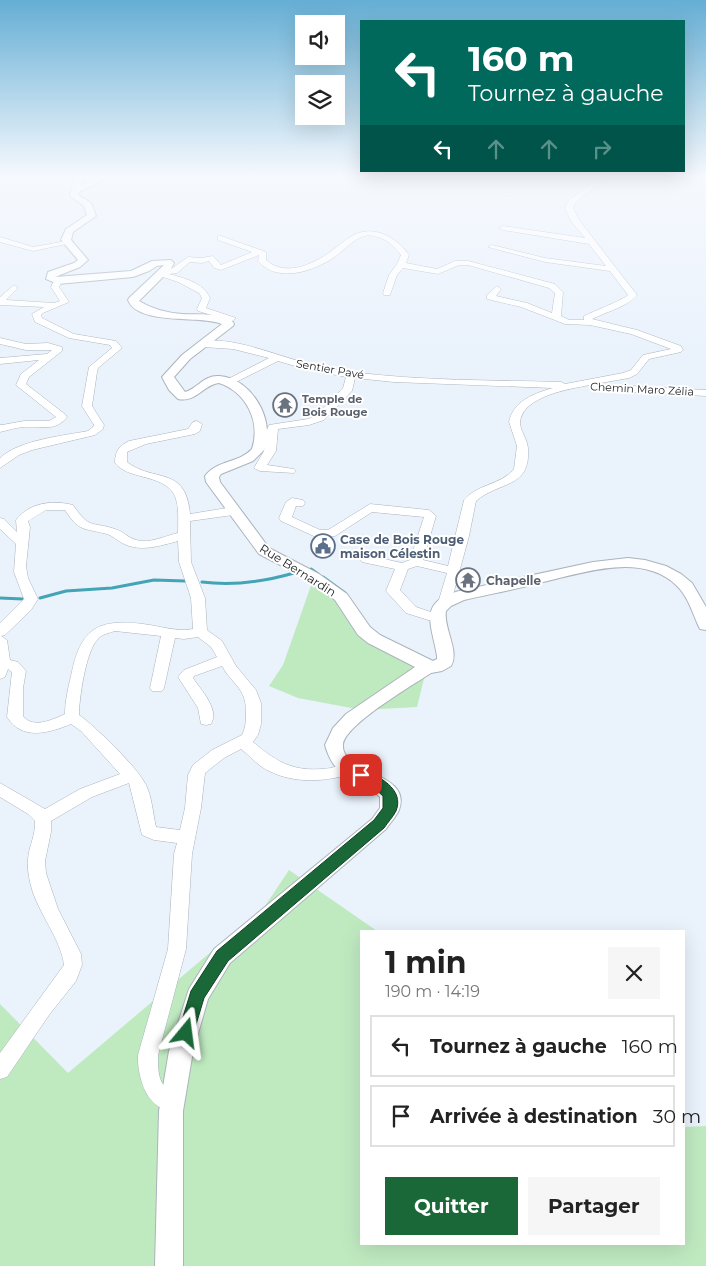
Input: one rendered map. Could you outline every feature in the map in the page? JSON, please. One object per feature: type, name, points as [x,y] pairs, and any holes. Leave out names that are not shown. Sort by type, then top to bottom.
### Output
[{"type":"main road","points":[[67,234],[66,237],[68,243],[83,260],[77,265],[51,274],[51,279],[58,281],[133,274],[155,263],[170,263],[162,274],[133,300],[134,302],[168,315],[215,319],[229,324],[172,371],[168,377],[173,387],[182,396],[188,396],[194,395],[211,380],[217,379],[230,382]]},
{"type":"main road","name":"Rue Bernardin","points":[[230,382],[255,406],[261,443],[258,451],[249,458],[219,470],[212,476],[213,482],[233,511],[264,551],[314,577],[340,597],[350,608],[364,632],[427,667]]},
{"type":"main road","points":[[169,1266],[171,1111],[181,1051],[197,996],[222,956],[379,824],[390,809],[390,795],[377,782],[348,769],[338,759],[334,745],[338,732],[362,710],[427,667],[436,667],[445,662],[447,655],[438,630],[438,611],[445,603],[459,596],[590,567],[616,563],[639,563],[660,568],[677,577],[689,589],[706,625]]},
{"type":"street","points":[[221,238],[263,254],[262,261],[269,267],[281,271],[298,270],[329,257],[359,235],[370,234]]},
{"type":"street","points":[[371,234],[390,239],[405,255],[401,265],[393,275],[387,293]]},
{"type":"street","points":[[542,234],[592,242]]},
{"type":"street","points":[[586,234],[632,295],[632,298],[624,303],[591,314],[587,318],[590,322]]},
{"type":"street","points":[[0,239],[33,249],[68,243]]},
{"type":"street","points":[[492,247],[545,260],[613,270]]},
{"type":"street","points":[[162,274],[174,271],[188,259],[199,261],[210,258],[220,268],[259,252]]},
{"type":"street","points":[[401,265],[438,272],[458,263],[468,263],[521,279],[547,284],[559,292],[556,317]]},
{"type":"street","points":[[162,274],[182,280],[204,291],[206,298],[201,309],[231,318],[227,322]]},
{"type":"street","points":[[58,281],[55,287],[65,300],[64,303]]},
{"type":"street","points":[[445,603],[452,571],[463,536],[470,500],[478,494],[509,482],[520,470],[522,444],[514,426],[517,412],[528,402],[549,392],[626,376],[634,372],[646,357],[675,353],[678,350],[678,348],[647,336],[590,322],[580,324],[560,320],[524,305],[490,297],[497,289]]},
{"type":"street","points":[[8,291],[1,301],[2,303],[64,303]]},
{"type":"street","points":[[0,465],[5,459],[19,452],[91,433],[98,428],[98,423],[87,406],[92,372],[94,367],[117,348],[113,343],[72,336],[38,320],[36,314],[40,311],[64,303]]},
{"type":"street","points":[[0,311],[21,304]]},
{"type":"street","points":[[0,341],[26,347],[48,346],[59,349],[24,376],[22,385],[62,417],[50,424],[17,425],[0,429]]},
{"type":"street","name":"Sentier Pavé","points":[[203,344],[256,350],[305,366],[351,375],[579,385]]},
{"type":"street","points":[[0,361],[51,356]]},
{"type":"street","points":[[230,382],[276,358]]},
{"type":"street","points":[[290,471],[260,468],[270,451],[273,428],[288,423],[314,421],[320,418],[348,389],[351,375]]},
{"type":"street","name":"Chemin Maro Zélia","points":[[579,385],[643,391],[706,392]]},
{"type":"street","points":[[173,1100],[166,1100],[152,1085],[147,1070],[148,1055],[177,949],[186,837],[191,824],[196,775],[199,769],[226,748],[243,742],[250,735],[254,703],[249,690],[237,679],[217,644],[200,632],[197,618],[199,600],[188,568],[180,493],[176,488],[152,474],[127,468],[120,458],[122,451],[130,444],[191,432],[196,429],[196,424]]},
{"type":"street","points":[[299,503],[292,502],[285,518],[318,534],[332,533],[370,508],[425,513],[430,516],[416,562]]},
{"type":"street","points":[[0,632],[14,615],[30,604],[31,599],[21,579],[19,570],[24,527],[22,520],[26,515],[37,509],[52,505],[69,508],[84,527],[111,531],[136,544],[147,544],[184,535]]},
{"type":"street","points":[[184,518],[233,511]]},
{"type":"street","points":[[0,522],[22,543]]},
{"type":"street","points":[[366,559],[402,566],[416,562],[452,571]]},
{"type":"street","points":[[402,566],[393,591],[410,610],[438,620]]},
{"type":"street","points":[[72,717],[86,646],[90,639],[104,631],[122,626],[183,635],[200,632]]},
{"type":"street","points":[[157,688],[169,632]]},
{"type":"street","points":[[0,640],[1,669],[13,665],[20,671],[16,688],[14,717],[20,725],[43,728],[72,717]]},
{"type":"street","points":[[206,720],[205,708],[184,677],[226,659]]},
{"type":"street","points":[[72,717],[86,727],[139,787],[148,830],[154,834],[186,837]]},
{"type":"street","points":[[243,742],[274,767],[296,773],[338,773],[348,769]]},
{"type":"street","points":[[42,818],[86,793],[131,776]]},
{"type":"street","points":[[0,788],[11,797],[39,812],[42,818],[43,824],[36,862],[41,891],[72,954],[73,965],[69,976],[42,1009],[0,1070]]},
{"type":"green space","points":[[314,577],[364,632],[427,667],[417,707],[362,710],[298,698],[269,686],[283,665]]},
{"type":"green space","points":[[289,870],[376,930],[360,930],[360,1245],[685,1245],[685,1127],[706,1126],[706,1266],[0,1266],[0,1004],[68,1073],[265,906]]},
{"type":"waterway","points":[[311,569],[318,574]]},
{"type":"waterway","points":[[202,582],[226,584],[248,582],[294,573]]},
{"type":"waterway","points":[[323,577],[345,593]]},
{"type":"waterway","points":[[40,598],[66,591],[112,588],[154,580],[185,581]]},
{"type":"waterway","points":[[0,598],[23,599]]},
{"type":"place","name":"Temple de Bois Rouge","points":[[285,405]]},
{"type":"place","name":"Case de Bois Rouge maison Célestin","points":[[323,546]]},
{"type":"place","name":"Chapelle","points":[[468,580]]},
{"type":"route","points":[[186,1033],[197,996],[222,956],[379,824],[390,809],[390,795],[377,782],[361,775]]}]
